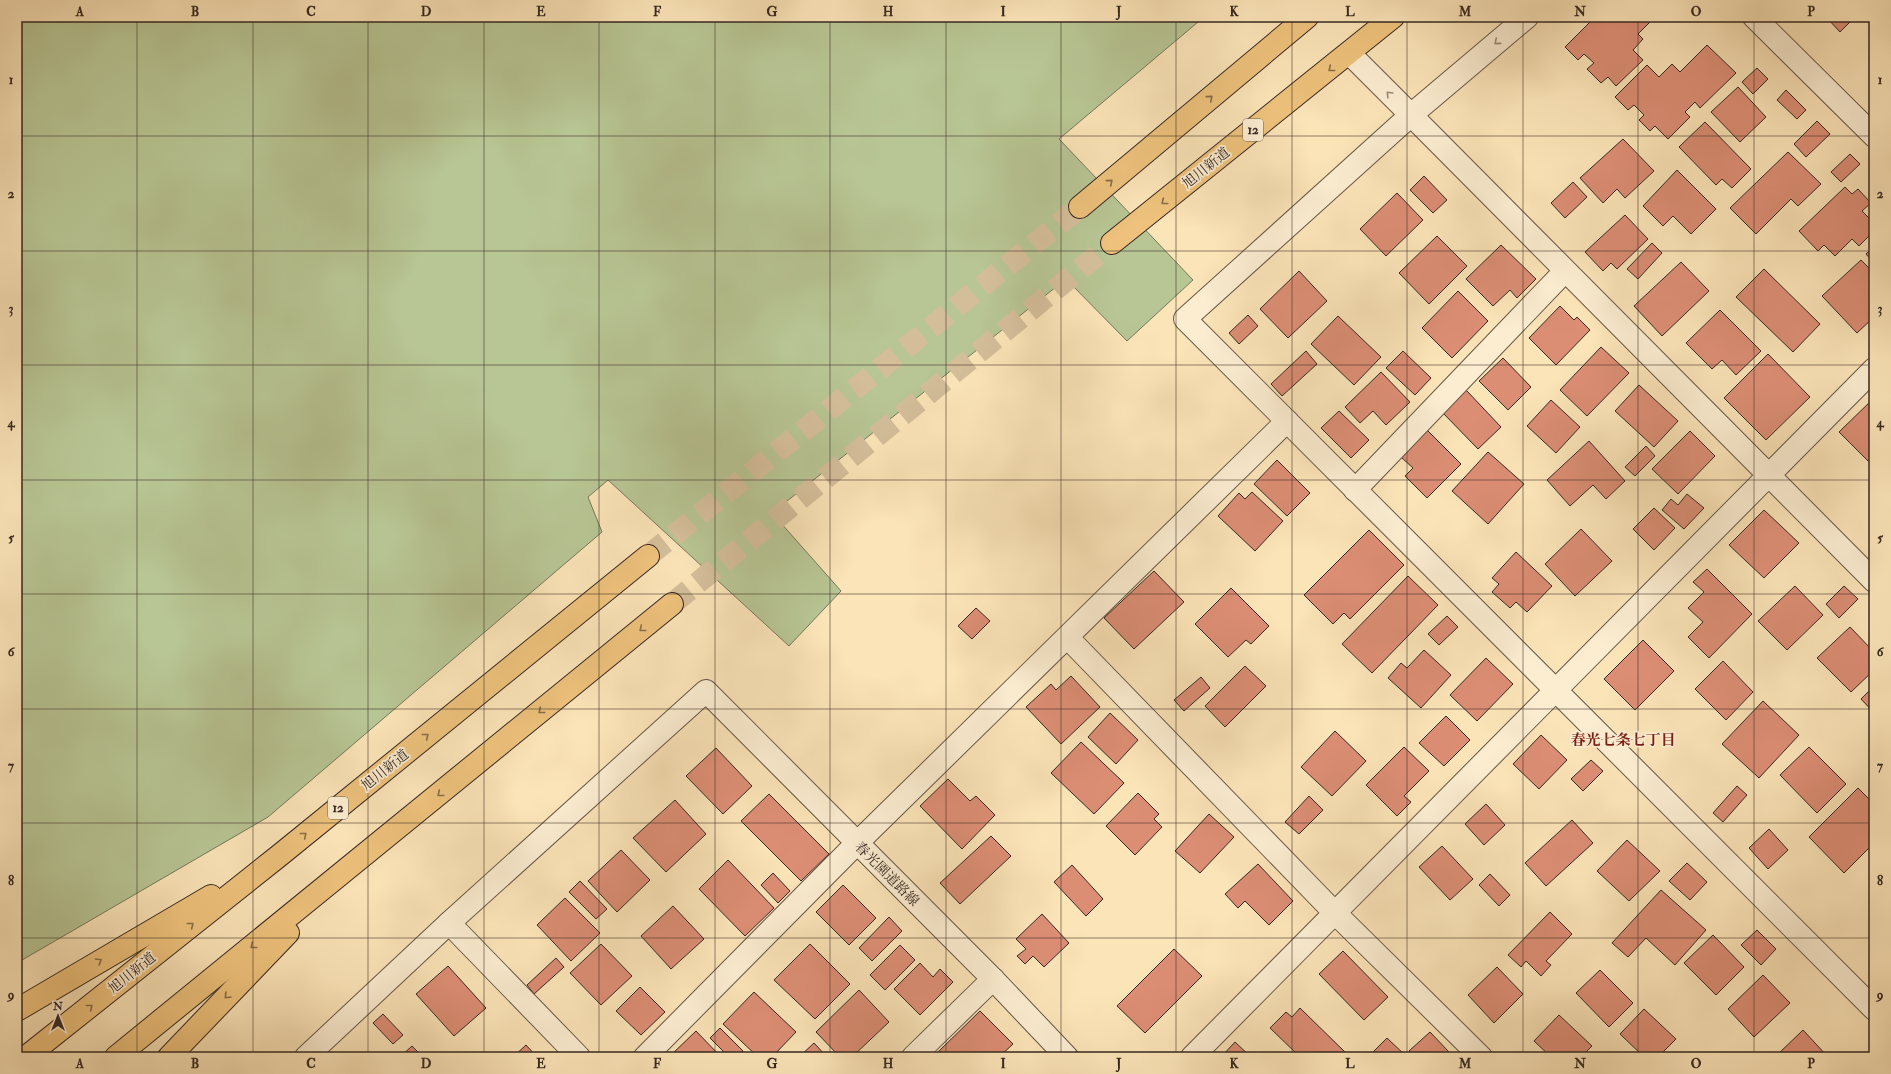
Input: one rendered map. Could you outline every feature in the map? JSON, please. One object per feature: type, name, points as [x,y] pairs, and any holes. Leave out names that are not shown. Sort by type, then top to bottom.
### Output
[{"type":"highway","points":[[1080,207],[1306,17]]},
{"type":"highway","name":"旭川新道","points":[[1112,243],[1350,54],[1393,17]]},
{"type":"highway","name":"旭川新道","points":[[26,1057],[280,855],[648,556]]},
{"type":"highway","points":[[116,1057],[672,604]]},
{"type":"highway","name":"12","points":[[17,1010],[280,855]]},
{"type":"highway","points":[[169,1057],[351,867]]},
{"type":"street","points":[[1527,17],[1411,116],[1185,319],[1874,1009]]},
{"type":"street","points":[[1754,17],[1874,136]]},
{"type":"street","points":[[1350,54],[1874,581]]},
{"type":"street","points":[[1355,490],[1565,271]]},
{"type":"street","points":[[1192,1057],[1334,912],[1874,369]]},
{"type":"street","points":[[645,1057],[857,844],[1068,638],[1286,421]]},
{"type":"street","points":[[1068,638],[1334,912],[1481,1057]]},
{"type":"street","name":"春光園道路線","points":[[449,923],[706,692],[993,979],[1068,1057]]},
{"type":"street","points":[[306,1057],[449,923],[579,1057]]},
{"type":"street","points":[[913,1057],[993,979]]},
{"type":"green space","points":[[17,17],[1204,17],[1059,139],[1193,280],[1127,341],[1066,279],[772,513],[841,591],[789,646],[608,480],[588,497],[602,532],[268,817],[17,963]]},
{"type":"building","points":[[1595,17],[1655,17],[1638,34],[1643,39],[1633,50],[1643,60],[1616,86],[1608,77],[1601,83],[1587,69],[1594,63],[1584,54],[1578,60],[1565,47]]},
{"type":"building","points":[[1826,17],[1855,17],[1840,32]]},
{"type":"building","points":[[1707,45],[1736,73],[1700,108],[1695,102],[1685,112],[1690,117],[1668,139],[1655,126],[1650,131],[1639,120],[1644,115],[1634,105],[1628,110],[1615,97],[1647,65],[1659,77],[1672,64],[1680,72]]},
{"type":"building","points":[[1757,68],[1768,79],[1753,94],[1742,82]]},
{"type":"building","points":[[1738,87],[1766,117],[1740,142],[1711,112]]},
{"type":"building","points":[[1786,90],[1806,110],[1797,119],[1777,100]]},
{"type":"building","points":[[1817,121],[1830,134],[1806,157],[1794,144]]},
{"type":"building","points":[[1705,122],[1751,169],[1732,188],[1722,179],[1716,185],[1679,147]]},
{"type":"building","points":[[1623,139],[1654,171],[1625,198],[1617,189],[1603,203],[1580,178]]},
{"type":"building","points":[[1788,152],[1821,184],[1798,206],[1791,199],[1756,234],[1730,208]]},
{"type":"building","points":[[1850,154],[1860,164],[1841,182],[1831,172]]},
{"type":"building","points":[[1677,170],[1716,209],[1691,234],[1673,216],[1663,226],[1643,206]]},
{"type":"building","points":[[1424,176],[1447,200],[1433,213],[1410,190]]},
{"type":"building","points":[[1573,182],[1587,197],[1565,218],[1551,203]]},
{"type":"building","points":[[1845,187],[1852,194],[1858,189],[1871,203],[1862,211],[1874,223],[1874,231],[1859,246],[1852,239],[1835,256],[1824,245],[1818,251],[1799,231]]},
{"type":"building","points":[[1397,193],[1423,220],[1386,256],[1360,229]]},
{"type":"building","points":[[1625,215],[1648,239],[1617,269],[1611,263],[1603,271],[1585,252]]},
{"type":"building","points":[[1437,236],[1467,266],[1429,304],[1399,273]]},
{"type":"building","points":[[1652,243],[1662,253],[1638,279],[1627,269]]},
{"type":"building","points":[[1501,245],[1536,279],[1517,298],[1510,290],[1493,306],[1466,279]]},
{"type":"building","points":[[1874,246],[1874,263],[1866,254]]},
{"type":"building","points":[[1861,260],[1874,273],[1874,317],[1857,333],[1822,296]]},
{"type":"building","points":[[1681,262],[1709,291],[1662,336],[1634,306]]},
{"type":"building","points":[[1764,269],[1820,324],[1793,352],[1736,297]]},
{"type":"building","points":[[1299,271],[1327,301],[1288,338],[1260,309]]},
{"type":"building","points":[[1458,291],[1488,321],[1452,358],[1422,328]]},
{"type":"building","points":[[1560,306],[1574,320],[1577,317],[1590,330],[1556,365],[1529,338]]},
{"type":"building","points":[[1720,310],[1761,351],[1736,375],[1722,360],[1712,369],[1686,343]]},
{"type":"building","points":[[1248,315],[1258,326],[1239,344],[1229,333]]},
{"type":"building","points":[[1338,316],[1381,357],[1354,385],[1311,344]]},
{"type":"building","points":[[1601,347],[1629,373],[1587,416],[1560,390]]},
{"type":"building","points":[[1306,351],[1317,364],[1282,396],[1271,384]]},
{"type":"building","points":[[1403,351],[1431,378],[1415,395],[1386,368]]},
{"type":"building","points":[[1768,354],[1810,397],[1766,440],[1724,398]]},
{"type":"building","points":[[1503,358],[1531,387],[1508,410],[1479,381]]},
{"type":"building","points":[[1381,372],[1410,402],[1386,425],[1373,411],[1360,423],[1345,407]]},
{"type":"building","points":[[1639,385],[1678,421],[1654,447],[1615,411]]},
{"type":"building","points":[[1466,390],[1501,427],[1478,449],[1442,412]]},
{"type":"building","points":[[1874,398],[1874,467],[1839,432]]},
{"type":"building","points":[[1551,400],[1580,427],[1556,453],[1527,426]]},
{"type":"building","points":[[1339,411],[1369,440],[1351,458],[1321,428]]},
{"type":"building","points":[[1427,430],[1461,464],[1427,498],[1405,476],[1413,468],[1401,457]]},
{"type":"building","points":[[1690,431],[1715,456],[1678,494],[1652,469]]},
{"type":"building","points":[[1589,441],[1625,481],[1606,499],[1593,485],[1570,506],[1547,480]]},
{"type":"building","points":[[1646,446],[1655,456],[1635,476],[1625,467]]},
{"type":"building","points":[[1488,452],[1524,484],[1488,524],[1452,491]]},
{"type":"building","points":[[1277,460],[1310,493],[1287,516],[1254,484]]},
{"type":"building","points":[[1252,492],[1283,521],[1255,551],[1218,516],[1239,493],[1245,499]]},
{"type":"building","points":[[1687,494],[1704,508],[1684,529],[1662,510],[1671,499],[1678,505]]},
{"type":"building","points":[[1654,508],[1675,528],[1654,550],[1633,529]]},
{"type":"building","points":[[1764,510],[1799,543],[1764,578],[1729,545]]},
{"type":"building","points":[[1581,529],[1612,561],[1575,596],[1545,564]]},
{"type":"building","points":[[1369,530],[1404,565],[1350,619],[1344,613],[1333,624],[1304,595]]},
{"type":"building","points":[[1516,552],[1552,586],[1527,612],[1516,602],[1510,608],[1492,592],[1499,584],[1492,578]]},
{"type":"building","points":[[1707,569],[1752,614],[1709,658],[1688,637],[1703,622],[1688,608],[1704,592],[1693,582]]},
{"type":"building","points":[[1154,571],[1184,602],[1134,649],[1104,618]]},
{"type":"building","points":[[1408,576],[1438,605],[1372,673],[1342,644]]},
{"type":"building","points":[[1795,586],[1823,615],[1787,650],[1758,621]]},
{"type":"building","points":[[1844,586],[1858,599],[1839,618],[1826,604]]},
{"type":"building","points":[[1231,588],[1269,626],[1251,644],[1246,640],[1228,657],[1195,624]]},
{"type":"building","points":[[976,608],[990,621],[972,639],[958,626]]},
{"type":"building","points":[[1447,616],[1458,627],[1439,645],[1428,634]]},
{"type":"building","points":[[1850,627],[1874,652],[1874,670],[1851,692],[1817,658]]},
{"type":"building","points":[[1643,640],[1674,671],[1635,710],[1604,679]]},
{"type":"building","points":[[1424,650],[1451,675],[1421,708],[1388,678],[1401,663],[1407,668]]},
{"type":"building","points":[[1486,658],[1513,684],[1477,721],[1450,695]]},
{"type":"building","points":[[1723,661],[1753,692],[1726,720],[1695,689]]},
{"type":"building","points":[[1245,666],[1266,686],[1225,727],[1205,706]]},
{"type":"building","points":[[1071,676],[1100,707],[1061,744],[1026,707],[1051,684],[1056,690]]},
{"type":"building","points":[[1201,677],[1210,688],[1184,711],[1174,700]]},
{"type":"building","points":[[1874,686],[1874,713],[1861,699]]},
{"type":"building","points":[[1763,701],[1799,735],[1759,778],[1722,744]]},
{"type":"building","points":[[1110,713],[1138,740],[1116,764],[1088,737]]},
{"type":"building","points":[[1446,716],[1470,740],[1444,766],[1419,743]]},
{"type":"building","points":[[1335,731],[1366,761],[1332,796],[1301,767]]},
{"type":"building","points":[[1541,735],[1567,760],[1539,789],[1513,764]]},
{"type":"building","points":[[1081,742],[1124,783],[1094,814],[1051,773]]},
{"type":"building","points":[[1404,747],[1429,771],[1404,796],[1411,802],[1397,816],[1366,785]]},
{"type":"building","points":[[1809,747],[1846,784],[1817,813],[1780,775]]},
{"type":"building","points":[[716,748],[752,786],[723,814],[686,776]]},
{"type":"building","points":[[1591,760],[1603,771],[1583,791],[1571,779]]},
{"type":"building","points":[[948,779],[970,801],[976,796],[995,815],[962,849],[920,806]]},
{"type":"building","points":[[1737,786],[1747,795],[1723,822],[1713,813]]},
{"type":"building","points":[[1858,788],[1874,804],[1874,843],[1844,873],[1809,837]]},
{"type":"building","points":[[1138,793],[1159,814],[1154,819],[1162,827],[1135,855],[1106,826]]},
{"type":"building","points":[[769,794],[829,854],[801,881],[741,821]]},
{"type":"building","points":[[1309,796],[1323,810],[1299,834],[1285,822]]},
{"type":"building","points":[[675,800],[706,834],[666,872],[633,838]]},
{"type":"building","points":[[1486,804],[1505,825],[1484,845],[1465,824]]},
{"type":"building","points":[[1209,814],[1234,837],[1200,873],[1175,851]]},
{"type":"building","points":[[1572,820],[1593,843],[1546,886],[1525,863]]},
{"type":"building","points":[[1769,829],[1788,850],[1768,869],[1749,848]]},
{"type":"building","points":[[991,836],[1011,856],[960,904],[940,883]]},
{"type":"building","points":[[1627,840],[1660,871],[1629,901],[1597,871]]},
{"type":"building","points":[[1442,846],[1473,879],[1450,900],[1419,867]]},
{"type":"building","points":[[621,850],[650,880],[617,912],[588,881]]},
{"type":"building","points":[[728,860],[774,908],[745,936],[699,889]]},
{"type":"building","points":[[1687,863],[1707,882],[1690,900],[1669,881]]},
{"type":"building","points":[[1258,864],[1293,901],[1269,925],[1245,901],[1238,908],[1225,894]]},
{"type":"building","points":[[1072,865],[1103,899],[1086,916],[1054,882]]},
{"type":"building","points":[[773,873],[790,891],[778,903],[761,885]]},
{"type":"building","points":[[1490,874],[1510,895],[1499,906],[1479,885]]},
{"type":"building","points":[[580,881],[607,909],[596,919],[569,892]]},
{"type":"building","points":[[843,885],[876,918],[849,945],[816,912]]},
{"type":"building","points":[[1661,890],[1706,930],[1675,965],[1646,938],[1628,957],[1612,943]]},
{"type":"building","points":[[565,898],[600,933],[571,961],[537,925]]},
{"type":"building","points":[[673,906],[704,939],[671,969],[641,936]]},
{"type":"building","points":[[1550,912],[1572,934],[1546,961],[1551,965],[1541,976],[1526,961],[1521,967],[1508,955]]},
{"type":"building","points":[[1042,914],[1069,943],[1044,967],[1033,956],[1025,964],[1017,956],[1026,949],[1016,939]]},
{"type":"building","points":[[889,917],[902,931],[872,961],[859,948]]},
{"type":"building","points":[[1757,930],[1776,949],[1761,965],[1741,945]]},
{"type":"building","points":[[1713,935],[1744,967],[1716,995],[1684,963]]},
{"type":"building","points":[[601,944],[632,976],[601,1005],[570,973]]},
{"type":"building","points":[[810,944],[850,984],[815,1019],[774,980]]},
{"type":"building","points":[[900,945],[915,960],[885,990],[870,975]]},
{"type":"building","points":[[1174,949],[1202,976],[1145,1033],[1117,1006]]},
{"type":"building","points":[[1343,951],[1388,997],[1364,1020],[1319,974]]},
{"type":"building","points":[[556,958],[564,967],[534,994],[527,985]]},
{"type":"building","points":[[920,963],[933,977],[940,969],[953,982],[920,1015],[894,989]]},
{"type":"building","points":[[448,966],[486,1008],[454,1036],[416,994]]},
{"type":"building","points":[[1497,967],[1523,994],[1494,1023],[1468,995]]},
{"type":"building","points":[[1600,970],[1633,1003],[1609,1027],[1576,993]]},
{"type":"building","points":[[1763,975],[1790,1003],[1754,1037],[1728,1009]]},
{"type":"building","points":[[640,987],[665,1012],[641,1035],[616,1011]]},
{"type":"building","points":[[859,990],[889,1022],[852,1057],[840,1057],[816,1032]]},
{"type":"building","points":[[754,992],[796,1032],[772,1057],[758,1057],[723,1024]]},
{"type":"building","points":[[1300,1008],[1349,1056],[1348,1057],[1300,1057],[1270,1028],[1286,1012],[1292,1017]]},
{"type":"building","points":[[1644,1009],[1676,1039],[1658,1057],[1644,1057],[1620,1034]]},
{"type":"building","points":[[980,1011],[1013,1044],[999,1057],[937,1057],[935,1055]]},
{"type":"building","points":[[383,1014],[403,1035],[393,1044],[373,1023]]},
{"type":"building","points":[[1559,1015],[1592,1046],[1581,1057],[1551,1057],[1534,1041]]},
{"type":"building","points":[[720,1028],[743,1051],[736,1057],[729,1057],[710,1038]]},
{"type":"building","points":[[1803,1030],[1828,1057],[1775,1057]]},
{"type":"building","points":[[696,1031],[721,1057],[669,1057]]},
{"type":"building","points":[[1430,1032],[1449,1052],[1444,1057],[1415,1057],[1409,1051]]},
{"type":"building","points":[[1387,1038],[1407,1057],[1368,1057]]},
{"type":"building","points":[[1235,1042],[1251,1057],[1221,1057]]},
{"type":"building","points":[[814,1043],[827,1057],[799,1057]]},
{"type":"building","points":[[526,1045],[537,1057],[513,1057]]},
{"type":"building","points":[[412,1046],[423,1057],[400,1057]]},
{"type":"tunnel","points":[[648,556],[1080,207]]},
{"type":"tunnel","points":[[672,604],[1112,243]]},
{"type":"district","name":"春光七条七丁目","points":[[1623,740]]}]
